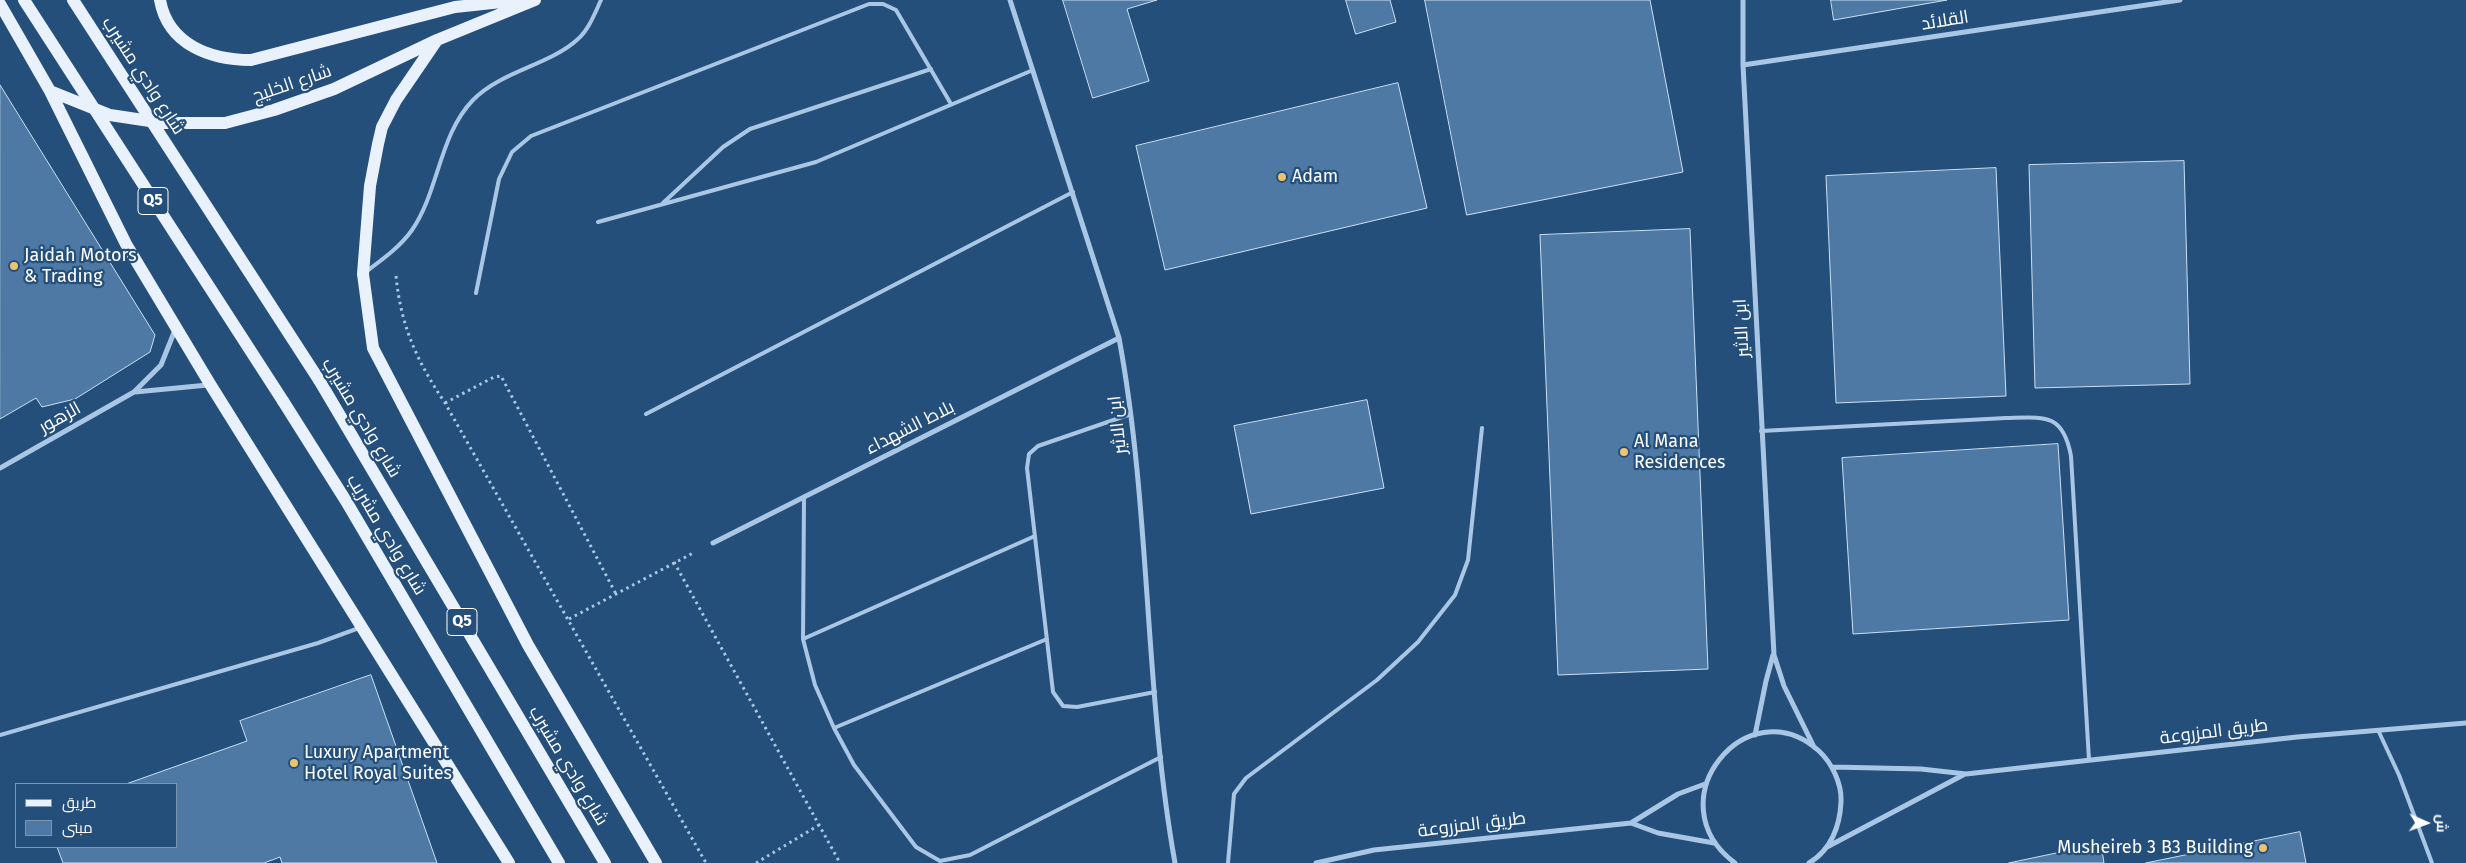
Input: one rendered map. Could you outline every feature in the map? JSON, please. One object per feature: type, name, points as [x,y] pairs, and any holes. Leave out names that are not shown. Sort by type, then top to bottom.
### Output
[{"type":"main road","name":"شارع وادي مشريب","points":[[24,0],[346,501],[559,863]]},
{"type":"main road","name":"شارع وادي مشيرب","points":[[73,0],[319,380],[605,863]]},
{"type":"main road","points":[[160,0],[165,16],[175,31],[191,46],[211,56],[236,60],[252,60],[456,7],[520,0]]},
{"type":"main road","name":"شارع الخليج","points":[[50,91],[110,115],[164,123],[225,123],[274,110],[334,89],[437,40],[535,0]]},
{"type":"main road","points":[[0,4],[50,91],[126,244],[177,326],[210,384],[364,627],[509,863]]},
{"type":"main road","name":"شارع وادي مشيرب","points":[[437,40],[396,100],[382,127],[370,186],[363,274],[373,348],[528,645],[656,863]]},
{"type":"street","name":"ابن الاثير","points":[[1010,0],[1119,338],[1131,414],[1164,797],[1175,863]]},
{"type":"street","name":"ابن الاثير","points":[[1743,0],[1743,65],[1774,655],[1787,694],[1814,748]]},
{"type":"street","name":"القلائد","points":[[1743,65],[2180,0]]},
{"type":"street","name":"الزهور","points":[[0,468],[134,392],[161,365],[177,326]]},
{"type":"street","name":"بلاط الشهداء","points":[[714,543],[1119,338]]},
{"type":"street","name":"الزهور","points":[[134,392],[210,384]]},
{"type":"street","name":"ابن الاثير","points":[[1755,735],[1766,681],[1774,655]]},
{"type":"street","name":"طريق المزروعة","points":[[1832,767],[1903,768],[1966,774],[2297,737],[2466,724]]},
{"type":"street","points":[[1735,863],[1714,843],[1705,824],[1702,805],[1705,784],[1715,763],[1732,745],[1755,735],[1770,733],[1786,735],[1814,748],[1832,767],[1841,794],[1840,822],[1827,847],[1809,863]]},
{"type":"street","name":"طريق المزروعة","points":[[1827,847],[1966,774]]},
{"type":"street","name":"طريق المزروعة","points":[[1632,823],[1678,794],[1705,784]]},
{"type":"street","name":"طريق المزروعة","points":[[1316,863],[1374,850],[1632,823],[1677,838],[1714,843]]},
{"type":"street","points":[[1819,856],[1819,863]]},
{"type":"lane","points":[[363,274],[394,250],[412,230],[424,209],[462,113],[473,99],[492,84],[578,39],[602,0]]},
{"type":"lane","points":[[476,292],[499,178],[512,152],[530,136],[869,4],[883,4],[896,10],[951,104]]},
{"type":"lane","points":[[661,204],[723,147],[750,129],[931,69]]},
{"type":"lane","points":[[598,222],[816,162],[1033,70]]},
{"type":"lane","points":[[646,414],[1073,192]]},
{"type":"lane","points":[[1131,414],[1038,446],[1029,454],[1027,468],[1053,692],[1063,706],[1077,707],[1155,692]]},
{"type":"lane","points":[[1761,431],[2006,418],[2042,418],[2060,425],[2068,437],[2072,456],[2089,760]]},
{"type":"lane","points":[[1228,863],[1234,794],[1246,778],[1377,680],[1418,642],[1455,595],[1468,560],[1482,428]]},
{"type":"lane","points":[[804,497],[803,639],[815,685],[834,728],[854,765],[916,847],[940,860],[970,855],[1161,757]]},
{"type":"lane","points":[[803,639],[1035,536]]},
{"type":"lane","points":[[0,735],[318,643],[364,627]]},
{"type":"lane","points":[[834,728],[1046,639]]},
{"type":"lane","points":[[2378,730],[2399,775],[2432,863]]},
{"type":"path","points":[[394,250],[399,306],[410,340],[423,370],[445,403],[569,619],[706,863]]},
{"type":"path","points":[[445,403],[494,377],[501,376],[616,594]]},
{"type":"path","points":[[569,619],[674,562],[714,543]]},
{"type":"path","points":[[674,562],[840,863]]},
{"type":"path","points":[[756,863],[819,825]]},
{"type":"building","points":[[1063,0],[1157,0],[1127,9],[1149,81],[1093,98]]},
{"type":"building","points":[[1346,0],[1390,0],[1396,22],[1356,34]]},
{"type":"building","points":[[1425,0],[1650,0],[1683,172],[1467,215]]},
{"type":"building","points":[[1831,0],[1947,0],[1834,20]]},
{"type":"building","name":"Adam","points":[[1398,83],[1427,208],[1165,270],[1136,146]]},
{"type":"building","points":[[0,85],[155,335],[150,352],[75,399],[42,407],[36,398],[0,419]]},
{"type":"building","points":[[2184,161],[2190,384],[2035,388],[2029,165]]},
{"type":"building","points":[[1996,168],[2006,396],[1836,403],[1826,176]]},
{"type":"building","name":"Al Mana Residences","points":[[1690,229],[1708,669],[1558,675],[1540,235]]},
{"type":"building","points":[[1367,400],[1384,488],[1251,514],[1234,426]]},
{"type":"building","points":[[2058,444],[2069,620],[1853,634],[1842,458]]},
{"type":"building","name":"Luxury Apartment Hotel Royal Suites","points":[[371,675],[437,863],[282,863],[280,857],[264,863],[63,863],[57,848],[178,848],[178,783],[129,783],[247,741],[240,721]]},
{"type":"building","name":"Musheireb 3 B3 Building","points":[[2300,832],[2306,863],[2146,863]]},
{"type":"building","points":[[2101,844],[2104,863],[2009,863]]},
{"type":"place","name":"Adam","points":[[1282,177]]},
{"type":"place","name":"Jaidah Motors & Trading","points":[[14,266]]},
{"type":"place","name":"Al Mana Residences","points":[[1624,452]]},
{"type":"place","name":"Luxury Apartment Hotel Royal Suites","points":[[294,763]]},
{"type":"place","name":"Musheireb 3 B3 Building","points":[[2263,848]]}]
